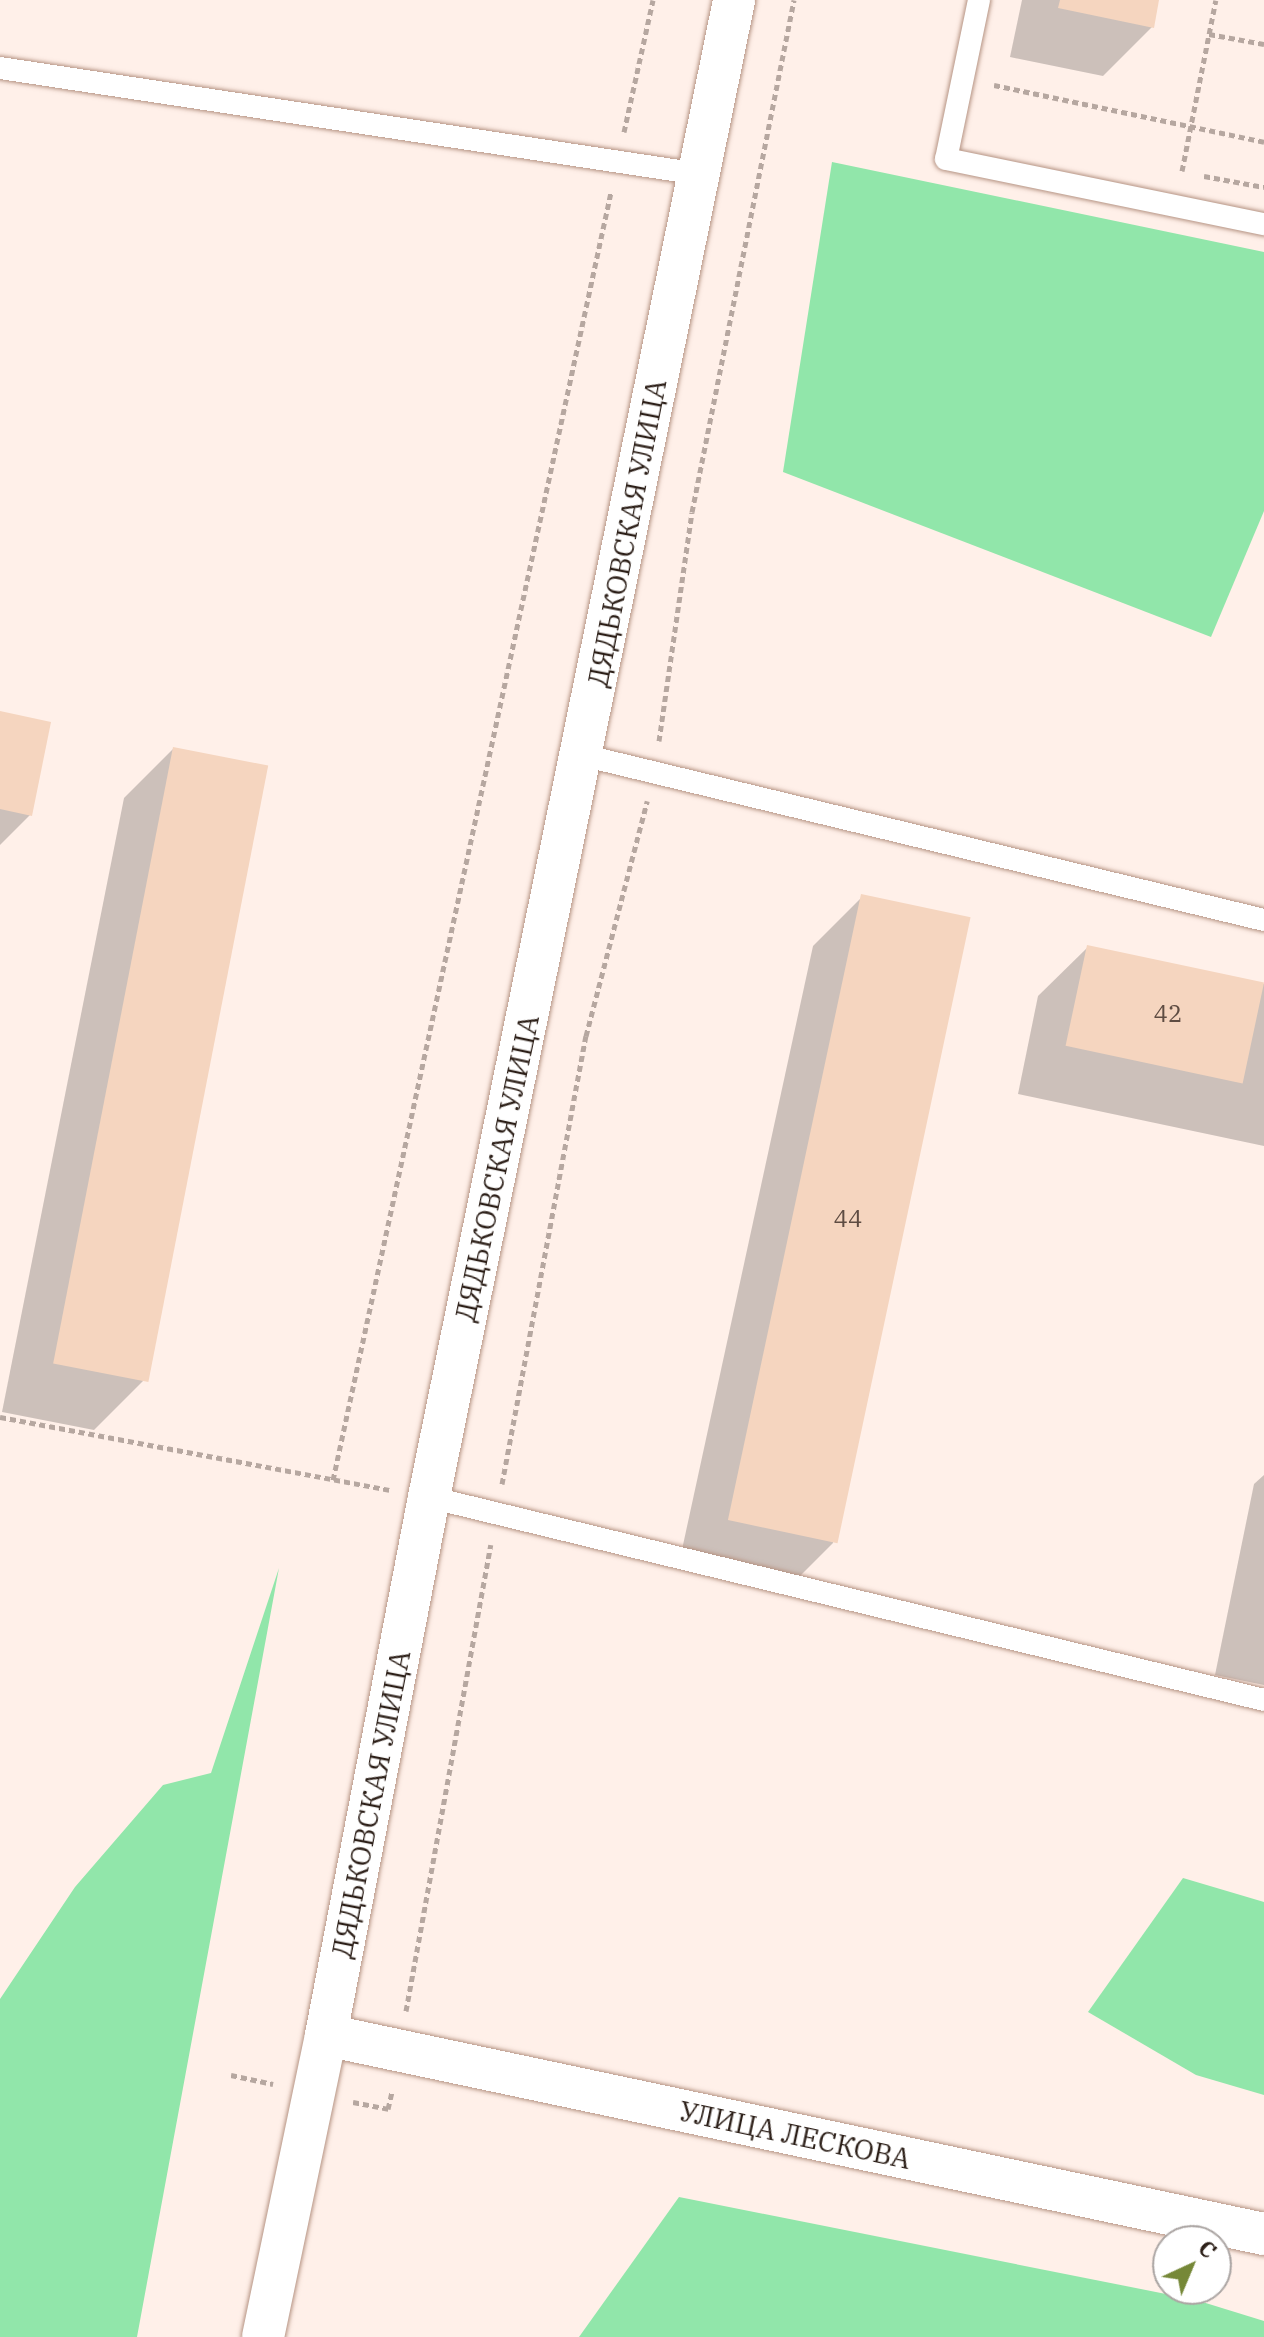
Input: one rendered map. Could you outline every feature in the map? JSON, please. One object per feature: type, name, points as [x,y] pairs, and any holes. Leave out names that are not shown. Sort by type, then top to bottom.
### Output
[{"type":"street","name":"ДЯДЬКОВСКАЯ УЛИЦА","points":[[263,2337],[326,2035],[429,1497],[734,0]]},
{"type":"street","name":"УЛИЦА ЛЕСКОВА","points":[[326,2035],[1264,2234]]},
{"type":"lane","points":[[979,0],[946,159],[1264,224]]},
{"type":"lane","points":[[0,68],[699,174]]},
{"type":"lane","points":[[582,755],[1264,920]]},
{"type":"lane","points":[[429,1497],[1264,1700]]},
{"type":"path","points":[[333,1480],[653,0]]},
{"type":"path","points":[[388,2109],[586,1036],[655,771],[692,512],[794,0]]},
{"type":"path","points":[[1182,171],[1216,0]]},
{"type":"path","points":[[1209,34],[1264,44]]},
{"type":"path","points":[[992,97],[997,71]]},
{"type":"path","points":[[994,85],[1264,142]]},
{"type":"path","points":[[1166,168],[1264,187]]},
{"type":"path","points":[[0,1417],[429,1497]]},
{"type":"green space","points":[[832,162],[1264,252],[1264,511],[1211,637],[783,472]]},
{"type":"green space","points":[[279,1568],[137,2337],[0,2337],[0,1999],[75,1887],[163,1785],[211,1773]]},
{"type":"green space","points":[[1183,1878],[1264,1902],[1264,2095],[1196,2075],[1088,2012]]},
{"type":"green space","points":[[679,2197],[1152,2291],[1152,2305],[1212,2305],[1264,2321],[1264,2337],[579,2337]]},
{"type":"building","points":[[1060,0],[1159,0],[1154,28],[1058,8]]},
{"type":"building","points":[[0,711],[51,722],[32,816],[0,809]]},
{"type":"building","points":[[173,747],[268,766],[148,1382],[53,1363]]},
{"type":"building","points":[[861,894],[971,917],[837,1543],[728,1520]]},
{"type":"building","points":[[1087,945],[1264,983],[1243,1083],[1066,1046]]}]
